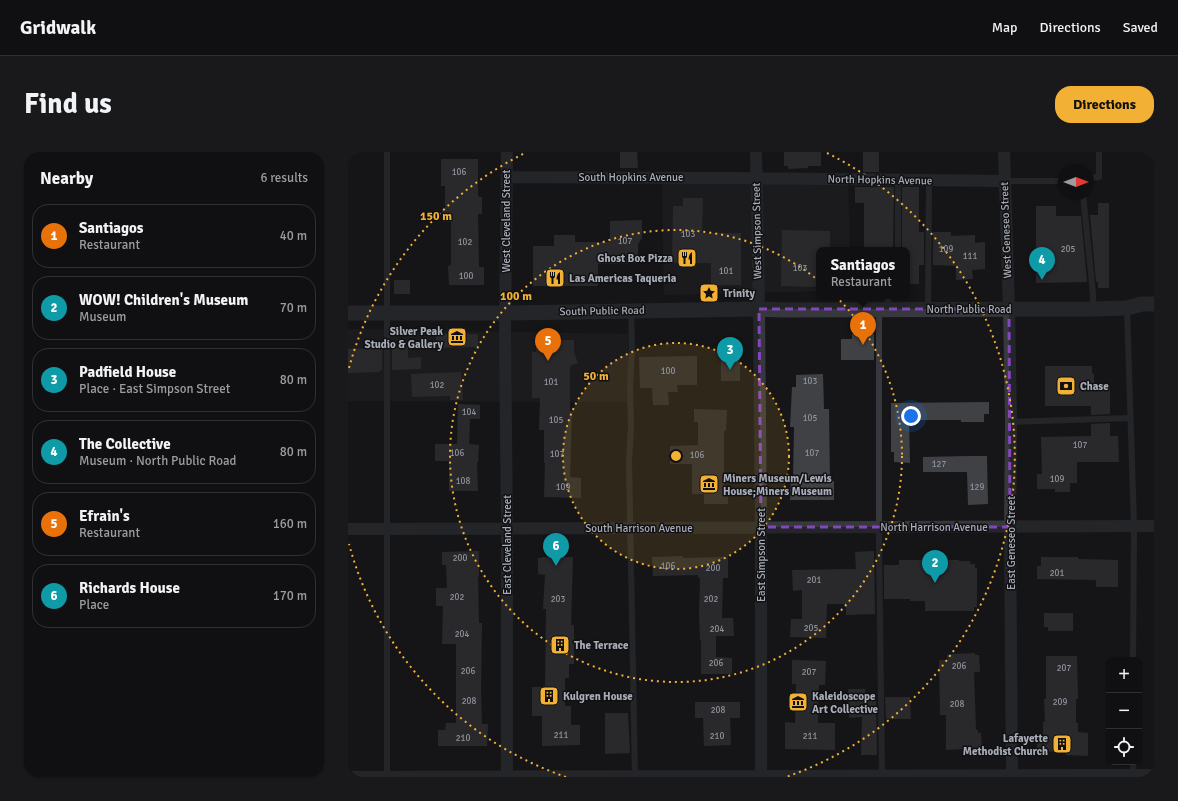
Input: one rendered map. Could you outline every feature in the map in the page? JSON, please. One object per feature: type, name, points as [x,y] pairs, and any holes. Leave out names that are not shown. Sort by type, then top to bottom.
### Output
[{"type":"street","name":"West Cleveland Street","points":[[505,313],[506,152]]},
{"type":"street","name":"West Simpson Street","points":[[756,152],[759,309]]},
{"type":"street","name":"West Geneseo Street","points":[[1004,152],[1009,309]]},
{"type":"street","name":"South Hopkins Avenue","points":[[507,177],[756,177]]},
{"type":"street","name":"North Hopkins Avenue","points":[[756,177],[1004,181]]},
{"type":"street","name":"North Public Road","points":[[759,309],[782,310],[885,305],[928,309],[1093,309],[1127,308],[1142,304],[1154,304]]},
{"type":"street","name":"South Public Road","points":[[348,313],[505,313],[759,309]]},
{"type":"street","name":"East Simpson Street","points":[[759,309],[761,776]]},
{"type":"street","name":"East Geneseo Street","points":[[1009,309],[1011,422],[1010,527],[1012,776]]},
{"type":"street","name":"East Cleveland Street","points":[[505,313],[507,777]]},
{"type":"street","name":"North Harrison Avenue","points":[[761,527],[1154,526]]},
{"type":"street","name":"South Harrison Avenue","points":[[348,529],[761,527]]},
{"type":"street","points":[[348,777],[1154,775]]},
{"type":"lane","points":[[387,152],[387,777]]},
{"type":"lane","points":[[1094,177],[1099,177],[1099,152]]},
{"type":"lane","points":[[898,180],[898,247]]},
{"type":"lane","points":[[928,309],[929,180]]},
{"type":"lane","points":[[1004,181],[1058,181]]},
{"type":"lane","points":[[1084,200],[1093,309]]},
{"type":"lane","points":[[882,776],[879,527],[885,305]]},
{"type":"lane","points":[[1127,308],[1134,527],[1133,657]]},
{"type":"lane","points":[[631,311],[631,427],[629,461],[635,777]]},
{"type":"lane","points":[[1011,422],[1130,418]]},
{"type":"lane","points":[[1134,765],[1134,776]]},
{"type":"highlighted area","points":[[759,309],[1009,309],[1010,527],[761,527]]},
{"type":"shaded area","points":[[662,180],[848,182],[850,247],[816,247],[816,291],[664,295]]},
{"type":"shaded area","points":[[348,329],[629,334],[627,402],[348,401]]},
{"type":"building","points":[[620,152],[637,152],[638,168],[620,168]]},
{"type":"building","points":[[784,152],[821,152],[821,166],[788,169],[788,166],[784,166]]},
{"type":"building","points":[[863,152],[879,152],[879,172],[863,172]]},
{"type":"building","points":[[441,159],[478,159],[478,195],[479,197],[482,197],[482,214],[478,214],[479,267],[484,267],[484,285],[449,285],[448,266],[451,265],[451,222],[442,222],[442,210],[445,210],[445,186],[441,186]]},
{"type":"building","points":[[855,187],[894,187],[893,247],[864,247],[864,203],[855,203]]},
{"type":"building","points":[[902,187],[919,187],[919,232],[924,232],[924,265],[919,265],[919,284],[910,284],[910,247],[902,247]]},
{"type":"building","points":[[683,198],[703,198],[702,233],[741,233],[741,285],[711,285],[711,263],[672,263],[673,206],[683,206]]},
{"type":"building","points":[[1098,203],[1109,203],[1109,288],[1098,288],[1098,282],[1096,282],[1090,215],[1098,215]]},
{"type":"building","points":[[1036,206],[1056,206],[1056,216],[1081,216],[1087,282],[1036,283]]},
{"type":"building","points":[[642,220],[642,238],[638,244],[638,263],[598,264],[598,286],[533,286],[533,246],[554,246],[554,235],[575,235],[575,242],[610,242],[610,221]]},
{"type":"building","points":[[782,230],[830,231],[830,247],[816,247],[816,287],[781,286]]},
{"type":"building","points":[[933,232],[951,232],[951,236],[975,235],[975,243],[985,242],[985,269],[972,270],[973,279],[956,280],[956,266],[933,265]]},
{"type":"building","points":[[394,280],[410,280],[410,294],[394,294]]},
{"type":"building","points":[[436,334],[478,334],[478,347],[436,348]]},
{"type":"building","points":[[852,334],[874,334],[874,360],[841,360],[841,339],[852,339]]},
{"type":"building","points":[[536,340],[574,340],[574,352],[578,363],[570,366],[570,411],[572,411],[570,477],[581,478],[581,498],[544,497],[544,430],[539,430],[540,398],[532,398],[532,352],[536,352]]},
{"type":"building","points":[[408,347],[408,358],[421,357],[421,369],[392,370],[392,348]]},
{"type":"building","points":[[382,348],[382,370],[380,370],[380,372],[348,373],[348,349]]},
{"type":"building","points":[[697,356],[697,385],[677,385],[678,392],[668,392],[669,405],[653,405],[652,388],[640,388],[639,357]]},
{"type":"building","points":[[721,358],[740,358],[740,381],[721,381]]},
{"type":"building","points":[[1045,366],[1092,366],[1092,373],[1094,374],[1094,387],[1110,387],[1110,414],[1091,415],[1091,406],[1045,406]]},
{"type":"building","points":[[461,372],[463,400],[450,400],[450,396],[412,397],[411,374]]},
{"type":"building","points":[[823,374],[824,409],[829,409],[830,481],[834,481],[834,500],[790,500],[791,480],[793,480],[794,427],[790,427],[792,387],[796,387],[796,375]]},
{"type":"building","points":[[989,402],[989,414],[984,414],[984,422],[961,422],[961,420],[909,420],[910,463],[894,462],[894,452],[891,452],[891,403]]},
{"type":"building","points":[[458,404],[480,405],[480,419],[470,419],[469,444],[479,445],[477,462],[478,491],[449,491],[449,461],[435,461],[435,444],[457,444]]},
{"type":"building","points":[[694,409],[727,410],[726,431],[724,431],[724,474],[725,493],[728,493],[728,504],[704,504],[704,494],[692,494],[692,464],[670,464],[670,446],[698,445],[698,422],[694,422]]},
{"type":"building","points":[[1110,423],[1110,436],[1118,436],[1119,462],[1077,462],[1077,483],[1070,483],[1070,492],[1055,492],[1055,489],[1037,489],[1037,474],[1042,474],[1041,437],[1091,436],[1091,424]]},
{"type":"building","points":[[987,456],[988,504],[968,505],[967,472],[923,472],[923,457]]},
{"type":"building","points":[[479,551],[479,623],[482,623],[482,724],[488,724],[487,746],[438,746],[438,730],[445,730],[446,723],[456,723],[456,644],[442,644],[443,606],[436,606],[436,588],[447,588],[446,565],[442,565],[442,552]]},
{"type":"building","points":[[874,551],[875,614],[846,615],[846,604],[827,604],[826,638],[790,637],[791,619],[802,619],[802,590],[793,591],[792,570],[856,569],[855,552]]},
{"type":"building","points":[[683,556],[683,558],[728,557],[728,578],[723,578],[722,618],[733,618],[734,636],[716,636],[716,657],[732,658],[732,674],[701,674],[699,615],[700,578],[698,578],[698,575],[653,576],[652,557]]},
{"type":"building","points":[[573,557],[571,625],[574,625],[574,664],[569,664],[569,678],[565,678],[565,706],[571,706],[571,725],[580,725],[580,745],[542,746],[542,716],[532,716],[532,687],[545,687],[546,609],[543,609],[545,575],[538,574],[538,558]]},
{"type":"building","points":[[1041,557],[1078,557],[1078,559],[1118,560],[1118,587],[1096,587],[1096,580],[1037,579],[1037,566],[1041,566]]},
{"type":"building","points":[[899,560],[959,560],[970,561],[970,564],[975,564],[975,568],[977,568],[977,607],[974,607],[974,611],[925,611],[925,601],[910,601],[910,599],[884,599],[884,565],[899,565]]},
{"type":"building","points":[[1044,613],[1073,613],[1073,631],[1048,631],[1048,627],[1044,627]]},
{"type":"building","points":[[975,653],[975,655],[979,655],[980,672],[974,673],[976,730],[978,730],[978,733],[981,733],[982,748],[946,750],[946,715],[940,715],[939,660],[948,660],[947,655],[952,654]]},
{"type":"building","points":[[1046,656],[1077,656],[1078,699],[1076,699],[1076,723],[1078,723],[1078,732],[1088,733],[1088,756],[1066,755],[1066,752],[1037,751],[1037,736],[1043,736],[1043,722],[1045,722],[1044,699],[1046,699]]},
{"type":"building","points":[[792,660],[826,661],[825,685],[819,685],[818,723],[835,723],[835,750],[785,749],[785,722],[795,723],[796,684],[792,684]]},
{"type":"building","points":[[848,689],[865,689],[866,697],[876,697],[877,755],[861,755],[862,717],[849,718]]},
{"type":"building","points":[[885,697],[910,697],[911,719],[886,719]]},
{"type":"building","points":[[695,702],[740,702],[740,718],[730,718],[731,745],[704,746],[703,718],[695,718]]},
{"type":"building","points":[[605,713],[628,713],[630,753],[605,754]]},
{"type":"place","name":"Ghost Box Pizza","points":[[687,258]]},
{"type":"place","name":"Las Americas Taqueria","points":[[555,278]]},
{"type":"place","name":"The Collective","points":[[1042,280]]},
{"type":"place","name":"Trinity","points":[[709,293]]},
{"type":"place","name":"Silver Peak Studio & Gallery","points":[[457,337]]},
{"type":"place","name":"Santiagos","points":[[863,345]]},
{"type":"place","name":"Efrain's","points":[[548,361]]},
{"type":"place","name":"Padfield House","points":[[730,370]]},
{"type":"place","name":"Chase","points":[[1066,386]]},
{"type":"place","name":"Miners Museum/Lewis House;Miners Museum","points":[[709,484]]},
{"type":"place","name":"Richards House","points":[[556,566]]},
{"type":"place","name":"WOW! Children's Museum","points":[[935,583]]},
{"type":"place","name":"The Terrace","points":[[560,645]]},
{"type":"place","name":"Kulgren House","points":[[549,696]]},
{"type":"place","name":"Kaleidoscope Art Collective","points":[[798,702]]},
{"type":"place","name":"Lafayette Methodist Church","points":[[1062,744]]}]
